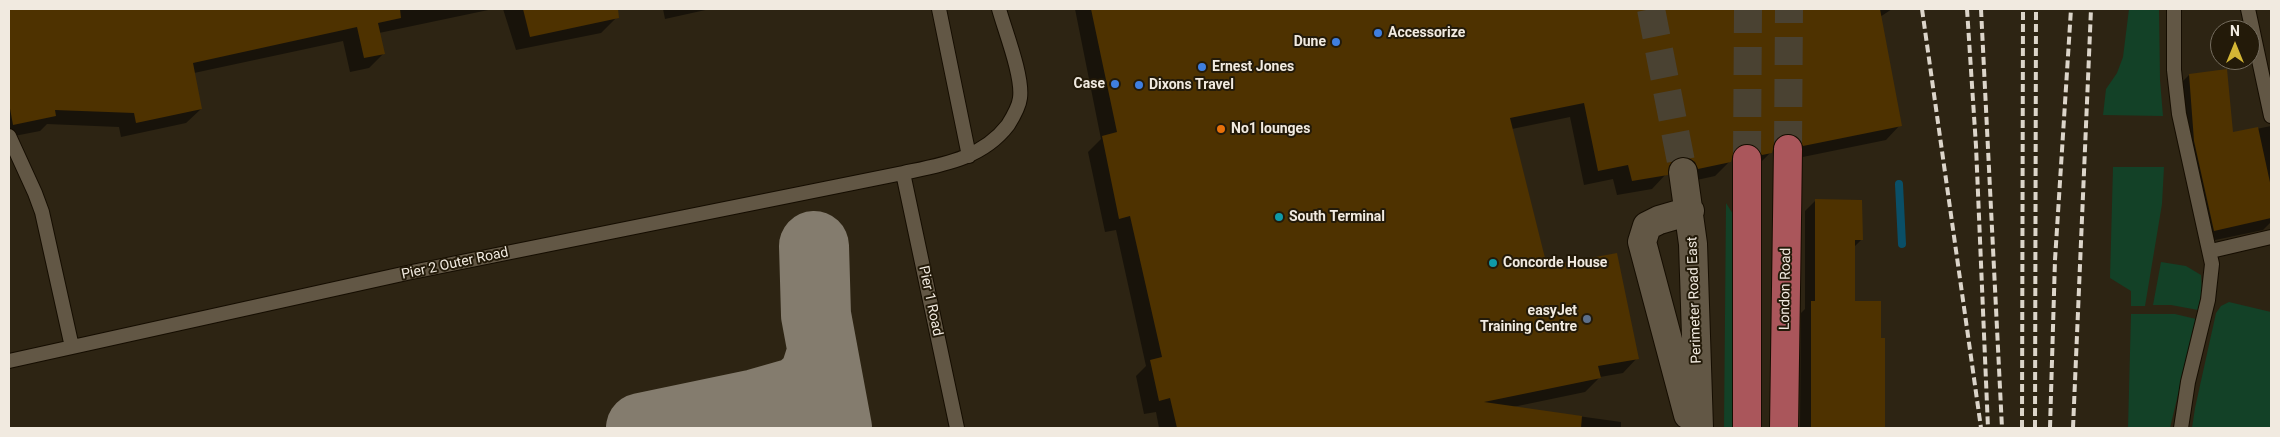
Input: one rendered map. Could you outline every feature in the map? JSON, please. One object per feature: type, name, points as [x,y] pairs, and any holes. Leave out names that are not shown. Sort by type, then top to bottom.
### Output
[{"type":"main road","name":"London Road","points":[[1784,428],[1788,149]]},
{"type":"main road","points":[[1747,159],[1747,428]]},
{"type":"street","name":"Perimeter Road East","points":[[1683,172],[1690,211],[1693,244],[1699,428]]},
{"type":"street","points":[[1690,211],[1659,220],[1647,226],[1642,242],[1692,428]]},
{"type":"lane","points":[[939,9],[969,156]]},
{"type":"lane","name":"Pier 2 Outer Road","points":[[9,361],[407,273],[938,166],[969,156],[984,147],[1005,129],[1018,107],[1021,97],[1016,67],[999,9]]},
{"type":"lane","points":[[2174,9],[2174,70],[2178,114],[2211,251],[2212,264],[2208,300],[2188,382],[2181,428]]},
{"type":"lane","points":[[2248,9],[2271,116]]},
{"type":"lane","points":[[9,136],[39,202],[72,347]]},
{"type":"lane","name":"Pier 1 Road","points":[[903,173],[957,428]]},
{"type":"lane","points":[[2211,251],[2271,237]]},
{"type":"green space","points":[[2129,9],[2159,9],[2160,80],[2163,116],[2103,115],[2106,89],[2117,73],[2123,57]]},
{"type":"green space","points":[[2113,167],[2164,167],[2162,204],[2145,306],[2131,306],[2131,291],[2110,278]]},
{"type":"green space","points":[[1726,203],[1733,214],[1732,428],[1724,428]]},
{"type":"green space","points":[[2161,262],[2186,266],[2201,275],[2202,291],[2198,310],[2171,305],[2153,305]]},
{"type":"green space","points":[[2229,302],[2271,312],[2271,428],[2192,428],[2216,313],[2221,306]]},
{"type":"green space","points":[[2131,314],[2175,314],[2196,319],[2170,428],[2128,428]]},
{"type":"building","points":[[9,9],[400,9],[401,18],[378,23],[385,54],[364,58],[357,27],[193,63],[202,109],[136,123],[134,113],[55,110],[56,116],[13,125],[9,103]]},
{"type":"building","points":[[523,9],[618,9],[619,18],[530,37]]},
{"type":"building","name":"South Terminal","points":[[1091,9],[1880,9],[1902,126],[1803,146],[1796,136],[1788,133],[1781,135],[1775,141],[1772,153],[1762,155],[1755,146],[1747,143],[1740,145],[1734,151],[1731,162],[1698,169],[1695,162],[1689,158],[1680,157],[1674,159],[1669,166],[1668,175],[1632,181],[1628,165],[1598,171],[1584,103],[1510,118],[1547,266],[1617,253],[1639,359],[1598,366],[1601,378],[1484,402],[1582,416],[1581,428],[1177,428],[1170,398],[1159,401],[1150,360],[1162,357],[1130,216],[1119,219],[1102,136],[1117,132]]},
{"type":"building","points":[[2227,70],[2233,132],[2258,127],[2271,187],[2271,218],[2214,231],[2194,141],[2189,74]]},
{"type":"building","points":[[1815,199],[1862,200],[1863,240],[1855,240],[1855,301],[1881,301],[1881,338],[1885,338],[1885,428],[1811,428],[1811,301],[1815,301]]},
{"type":"waterway","points":[[1899,184],[1902,244]]},
{"type":"taxiway","points":[[814,246],[816,315],[837,428]]},
{"type":"taxiway","points":[[641,428],[756,404],[798,392],[814,378],[822,353]]},
{"type":"tunnel","points":[[1651,9],[1683,172]]},
{"type":"tunnel","points":[[1747,159],[1748,9]]},
{"type":"tunnel","points":[[1788,149],[1789,9]]},
{"type":"railway","points":[[1922,9],[1981,428]]},
{"type":"railway","points":[[1967,9],[1976,146],[1988,428]]},
{"type":"railway","points":[[1981,9],[2002,428]]},
{"type":"railway","points":[[2022,428],[2023,9]]},
{"type":"railway","points":[[2035,428],[2036,9]]},
{"type":"railway","points":[[2050,428],[2055,260],[2071,9]]},
{"type":"railway","points":[[2073,428],[2091,9]]},
{"type":"place","name":"Accessorize","points":[[1378,33]]},
{"type":"place","name":"Dune","points":[[1336,42]]},
{"type":"place","name":"Ernest Jones","points":[[1202,67]]},
{"type":"place","name":"Case","points":[[1115,84]]},
{"type":"place","name":"Dixons Travel","points":[[1139,85]]},
{"type":"place","name":"No1 lounges","points":[[1221,129]]},
{"type":"place","name":"South Terminal","points":[[1279,217]]},
{"type":"place","name":"Concorde House","points":[[1493,263]]},
{"type":"place","name":"easyJet Training Centre","points":[[1587,319]]}]
